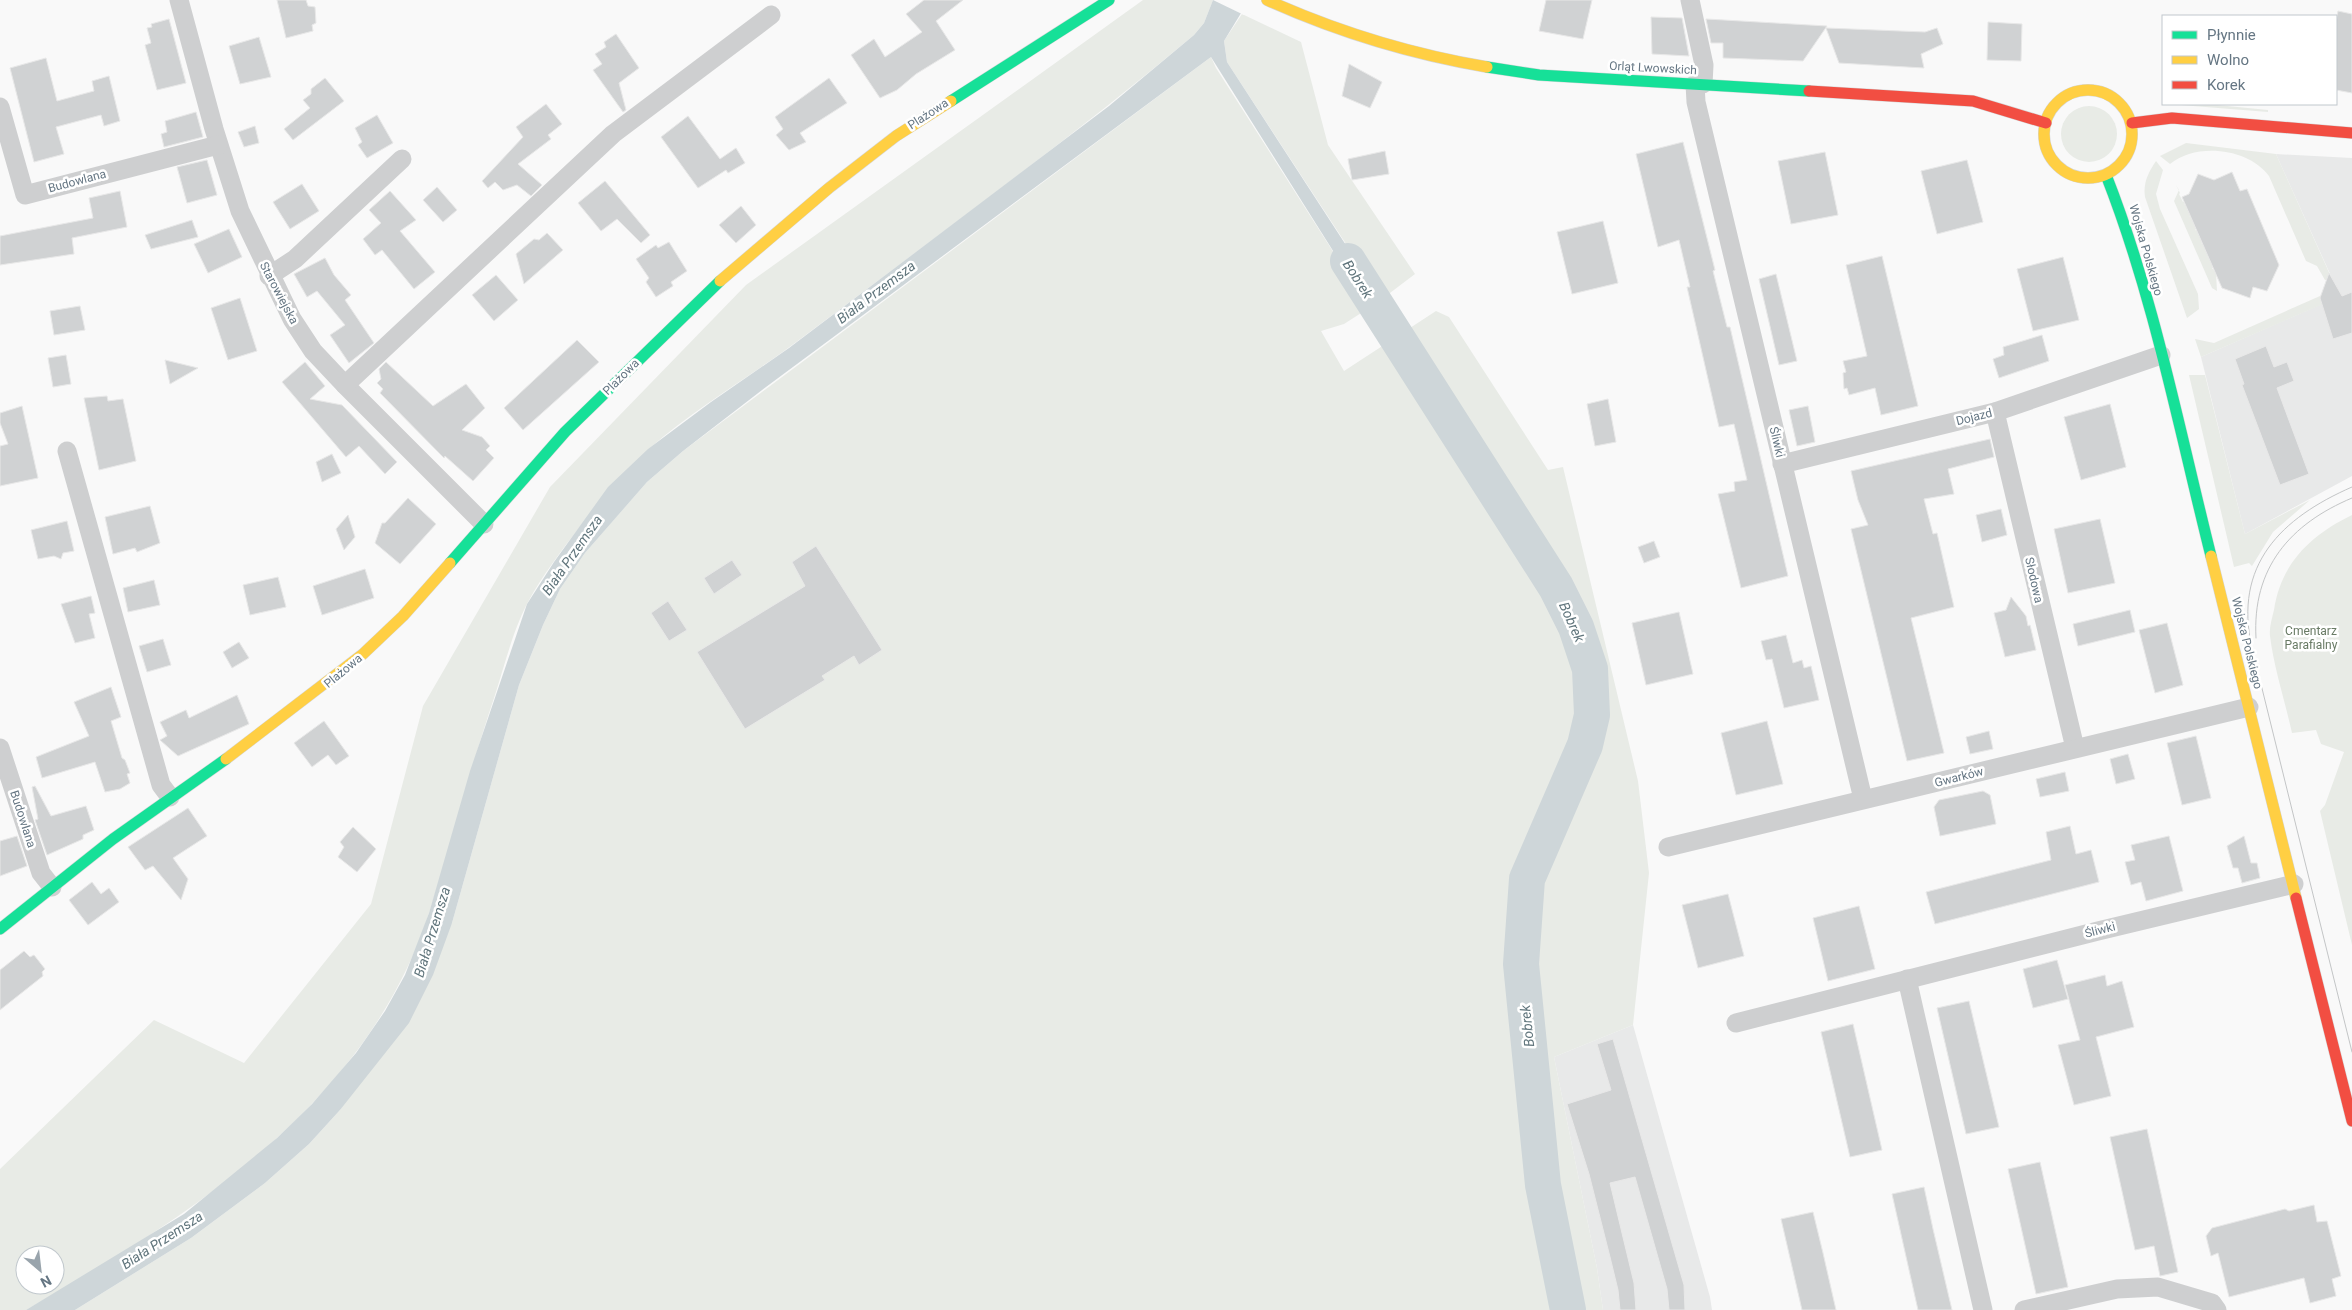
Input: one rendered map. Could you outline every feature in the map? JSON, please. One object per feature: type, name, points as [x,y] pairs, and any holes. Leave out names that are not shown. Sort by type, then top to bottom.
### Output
[{"type":"main road","name":"Plażowa","points":[[0,929],[52,887],[170,798],[250,743],[362,654],[403,616],[565,432],[732,270],[828,188],[896,136],[1109,0]]},
{"type":"main road","name":"Orląt Lwowskich","points":[[1267,0],[1305,18],[1358,38],[1458,63],[1539,75],[1973,101],[2046,123]]},
{"type":"main road","points":[[2089,90],[2103,93],[2116,99],[2126,110],[2132,124],[2132,139],[2128,154],[2119,166],[2106,175],[2093,178],[2078,177],[2065,172],[2054,163],[2047,151],[2044,137],[2046,123],[2052,110],[2062,99],[2074,92],[2089,90]]},
{"type":"main road","points":[[2132,124],[2172,118],[2352,133]]},
{"type":"main road","name":"Wojska Polskiego","points":[[2106,175],[2124,221],[2161,355],[2352,1121]]},
{"type":"street","name":"Starowiejska","points":[[179,0],[218,145],[240,211],[269,276],[292,319],[313,351],[484,524]]},
{"type":"street","name":"Śliwki","points":[[1690,0],[1704,64],[1696,102],[1863,799]]},
{"type":"street","points":[[345,385],[613,134],[771,15]]},
{"type":"street","name":"Budowlana","points":[[0,107],[25,195],[218,145]]},
{"type":"street","points":[[269,276],[295,259],[402,159]]},
{"type":"street","name":"Dojazd","points":[[1782,464],[1996,412],[2161,355]]},
{"type":"street","name":"Słodowa","points":[[1996,412],[2075,748]]},
{"type":"street","points":[[66,451],[161,785],[170,798]]},
{"type":"street","name":"Gwarków","points":[[1668,847],[2249,707]]},
{"type":"street","name":"Budowlana","points":[[0,748],[41,873],[52,887]]},
{"type":"street","name":"Śliwki","points":[[1736,1024],[1907,979],[2294,884]]},
{"type":"street","points":[[1907,979],[1983,1310]]},
{"type":"street","points":[[2024,1310],[2117,1289],[2158,1287],[2212,1303],[2216,1310]]},
{"type":"shaded area","points":[[2276,154],[2352,158],[2352,476],[2245,534],[2201,357],[2340,296]]},
{"type":"shaded area","points":[[1633,1025],[1710,1297],[1712,1310],[1603,1310],[1597,1268],[1554,1057]]},
{"type":"green space","points":[[1143,0],[1213,0],[1204,23],[1194,35],[1098,113],[803,337],[687,418],[650,448],[632,466],[579,528],[539,583],[528,602],[518,624],[486,722],[430,910],[402,978],[365,1040],[319,1096],[268,1146],[211,1192],[151,1234],[65,1287],[65,1245],[15,1245],[15,1295],[52,1295],[26,1310],[0,1310],[0,1169],[154,1020],[244,1063],[371,904],[423,706],[550,487],[746,285]]},
{"type":"green space","points":[[1242,14],[1301,42],[1328,145],[1415,274],[1382,299],[1227,62],[1224,41]]},
{"type":"green space","points":[[1211,57],[1216,68],[1369,308],[1344,324],[1321,331],[1344,371],[1436,311],[1449,317],[1548,470],[1563,467],[1638,781],[1649,873],[1633,1025],[1554,1057],[1597,1268],[1603,1310],[75,1310],[191,1238],[265,1183],[309,1144],[340,1110],[452,923],[519,685],[560,589],[585,553],[647,482],[683,451]]},
{"type":"green space","points":[[2180,105],[2217,105],[2268,110],[2268,112]]},
{"type":"green space","points":[[2083,106],[2095,106],[2105,110],[2113,118],[2117,134],[2113,150],[2105,158],[2095,162],[2083,162],[2073,158],[2065,150],[2061,140],[2061,128],[2065,118],[2073,110]]},
{"type":"green space","points":[[2186,143],[2276,154],[2332,279],[2325,280],[2317,266],[2306,261],[2269,176],[2260,167],[2249,159],[2222,151],[2194,153],[2181,157],[2170,164],[2160,156]]},
{"type":"green space","points":[[2156,161],[2163,170],[2156,194],[2160,209],[2198,294],[2199,309],[2187,318],[2145,197],[2147,178]]},
{"type":"green space","points":[[2179,191],[2183,202],[2186,202],[2184,204],[2187,205],[2192,216],[2189,217],[2193,217],[2197,228],[2195,230],[2199,231],[2203,242],[2201,243],[2204,244],[2209,255],[2207,256],[2210,257],[2214,267],[2212,268],[2216,273],[2217,291],[2212,288],[2174,201]]},
{"type":"green space","points":[[2320,296],[2323,304],[2201,357],[2195,339],[2214,343]]},
{"type":"green space","points":[[2189,375],[2205,375],[2245,534],[2310,500],[2273,532],[2252,566],[2249,563],[2234,567]]},
{"type":"green space","name":"Cmentarz Parafialny","points":[[2352,515],[2352,945],[2320,811],[2325,805],[2344,752],[2321,744],[2316,730],[2292,733],[2274,660],[2270,633],[2283,578],[2300,552],[2311,541]]},
{"type":"water","name":"Biała Przemsza","points":[[1213,0],[1249,0],[1224,41],[1227,62],[1381,299],[1369,308],[1211,57],[766,387],[683,451],[647,482],[585,553],[560,589],[519,685],[452,923],[433,975],[409,1023],[340,1110],[309,1144],[265,1183],[191,1238],[75,1310],[26,1310],[51,1295],[65,1295],[65,1286],[184,1214],[277,1138],[312,1104],[356,1053],[385,1011],[405,975],[429,913],[470,771],[527,604],[554,562],[608,487],[648,449],[711,402],[789,348],[1109,106],[1194,35],[1204,23]]},
{"type":"pier","points":[[1213,0],[1252,0],[1244,15]]},
{"type":"building","points":[[277,0],[306,0],[308,6],[315,7],[316,23],[312,25],[313,31],[286,38]]},
{"type":"building","points":[[924,0],[963,0],[936,21],[955,50],[916,74],[897,90],[880,98],[851,55],[874,39],[885,57],[922,32],[906,14]]},
{"type":"building","points":[[1546,0],[1592,0],[1583,39],[1539,31]]},
{"type":"building","points":[[2338,11],[2352,14],[2352,93],[2337,90]]},
{"type":"building","points":[[1651,17],[1682,18],[1689,56],[1652,54]]},
{"type":"building","points":[[169,19],[186,83],[157,90],[145,45],[151,43],[147,28],[152,27],[151,24]]},
{"type":"building","points":[[1706,19],[1827,26],[1803,61],[1723,58],[1723,43],[1711,43]]},
{"type":"building","points":[[1988,22],[2022,24],[2021,61],[1987,60]]},
{"type":"building","points":[[1826,28],[1925,32],[1937,28],[1943,44],[1921,54],[1924,68],[1839,63]]},
{"type":"building","points":[[616,34],[639,68],[619,83],[626,110],[623,112],[593,70],[602,64],[595,54],[606,47],[604,42]]},
{"type":"building","points":[[259,37],[271,77],[240,84],[229,46]]},
{"type":"building","points":[[46,58],[57,101],[94,91],[92,81],[109,76],[120,121],[104,126],[101,115],[56,127],[64,154],[34,162],[10,68]]},
{"type":"building","points":[[1349,64],[1382,82],[1370,108],[1342,96]]},
{"type":"building","points":[[325,78],[344,101],[293,140],[284,129],[310,108],[303,100],[311,94],[311,89]]},
{"type":"building","points":[[829,78],[847,103],[800,133],[806,142],[789,150],[776,135],[783,129],[775,117]]},
{"type":"building","points":[[546,104],[562,124],[548,135],[551,139],[518,164],[542,185],[531,196],[517,185],[503,190],[495,182],[488,188],[482,181],[523,137],[516,127]]},
{"type":"building","points":[[196,112],[203,137],[164,147],[161,134],[167,132],[165,121]]},
{"type":"building","points":[[377,115],[393,143],[367,158],[358,145],[362,142],[355,128]]},
{"type":"building","points":[[688,116],[720,159],[736,148],[745,163],[728,173],[726,170],[698,188],[661,137]]},
{"type":"building","points":[[255,126],[259,143],[244,147],[238,132]]},
{"type":"building","points":[[1683,142],[1715,270],[1713,271],[1727,327],[1730,327],[1788,576],[1741,588],[1718,494],[1735,491],[1734,482],[1747,480],[1734,424],[1719,427],[1687,287],[1690,287],[1679,240],[1658,247],[1636,154]]},
{"type":"building","points":[[1385,151],[1389,174],[1352,180],[1348,159]]},
{"type":"building","points":[[1825,152],[1838,215],[1791,224],[1778,161]]},
{"type":"building","points":[[207,160],[217,195],[187,203],[177,167]]},
{"type":"building","points":[[1967,160],[1983,222],[1937,234],[1921,171]]},
{"type":"building","points":[[2232,172],[2240,191],[2247,189],[2279,265],[2267,291],[2253,287],[2250,298],[2222,288],[2182,197],[2189,194],[2198,174],[2214,180]]},
{"type":"building","points":[[605,181],[650,235],[641,243],[617,219],[601,231],[578,203]]},
{"type":"building","points":[[302,184],[319,211],[290,229],[273,202]]},
{"type":"building","points":[[437,187],[457,210],[443,222],[423,200]]},
{"type":"building","points":[[120,191],[127,227],[72,238],[74,254],[0,265],[0,236],[93,218],[89,198]]},
{"type":"building","points":[[390,191],[416,220],[400,231],[435,272],[414,289],[382,250],[375,255],[363,239],[381,223],[369,210]]},
{"type":"building","points":[[741,206],[756,225],[736,243],[719,225]]},
{"type":"building","points":[[192,220],[198,237],[151,249],[145,235]]},
{"type":"building","points":[[1603,221],[1618,283],[1572,294],[1557,232]]},
{"type":"building","points":[[229,229],[242,257],[208,273],[194,244]]},
{"type":"building","points":[[547,233],[563,250],[524,284],[516,254],[534,239],[539,240]]},
{"type":"building","points":[[669,242],[687,271],[671,282],[673,286],[656,297],[646,282],[649,278],[636,259],[656,245],[658,248]]},
{"type":"building","points":[[1882,256],[1918,406],[1881,415],[1875,388],[1849,395],[1847,388],[1844,389],[1843,373],[1846,372],[1843,361],[1867,356],[1846,265]]},
{"type":"building","points":[[2063,257],[2079,320],[2033,331],[2017,269]]},
{"type":"building","points":[[325,258],[334,275],[351,295],[345,300],[374,343],[349,363],[330,335],[345,325],[317,291],[307,297],[294,274]]},
{"type":"building","points":[[2329,273],[2342,296],[2352,292],[2352,333],[2333,339],[2320,298]]},
{"type":"building","points":[[1776,274],[1797,361],[1779,365],[1759,279]]},
{"type":"building","points":[[496,275],[518,300],[494,321],[472,295]]},
{"type":"building","points":[[240,298],[257,351],[228,360],[211,308]]},
{"type":"building","points":[[80,306],[85,330],[54,335],[50,311]]},
{"type":"building","points":[[2042,335],[2049,361],[1999,378],[1993,359],[2004,355],[2003,347]]},
{"type":"building","points":[[577,340],[599,362],[523,430],[504,408]]},
{"type":"building","points":[[2266,346],[2274,367],[2287,362],[2294,381],[2277,388],[2309,474],[2280,485],[2242,385],[2244,384],[2235,359]]},
{"type":"building","points":[[66,355],[71,384],[53,387],[48,358]]},
{"type":"building","points":[[165,360],[198,368],[170,384]]},
{"type":"building","points":[[305,362],[325,386],[310,399],[342,405],[397,462],[385,474],[359,446],[346,457],[282,382]]},
{"type":"building","points":[[386,362],[433,406],[466,384],[485,408],[462,430],[482,437],[490,446],[486,450],[494,458],[473,481],[445,456],[444,458],[380,393],[383,389],[377,383],[381,379],[379,369]]},
{"type":"building","points":[[107,396],[108,401],[123,399],[136,461],[99,470],[84,398]]},
{"type":"building","points":[[1608,399],[1616,442],[1595,446],[1587,404]]},
{"type":"building","points":[[2110,404],[2126,467],[2081,480],[2064,417]]},
{"type":"building","points":[[22,406],[38,478],[0,486],[0,446],[8,444],[0,423],[0,413]]},
{"type":"building","points":[[1808,406],[1815,442],[1797,446],[1789,410]]},
{"type":"building","points":[[1990,439],[1994,457],[1948,469],[1954,494],[1924,499],[1933,534],[1937,533],[1954,607],[1911,618],[1944,753],[1907,761],[1851,529],[1868,525],[1858,500],[1851,471]]},
{"type":"building","points":[[332,454],[341,473],[322,482],[316,462]]},
{"type":"building","points":[[408,498],[436,524],[400,564],[375,543],[382,523],[385,523]]},
{"type":"building","points":[[150,506],[160,543],[137,552],[135,548],[113,554],[105,517]]},
{"type":"building","points":[[2001,509],[2007,535],[1982,542],[1976,515]]},
{"type":"building","points":[[348,515],[355,537],[344,550],[336,529]]},
{"type":"building","points":[[2100,519],[2115,583],[2068,593],[2054,529]]},
{"type":"building","points":[[67,521],[74,551],[63,553],[61,559],[54,556],[38,559],[31,530]]},
{"type":"building","points":[[1654,541],[1660,557],[1644,563],[1638,547]]},
{"type":"building","points":[[816,546],[882,650],[859,665],[854,656],[822,676],[825,680],[745,729],[697,652],[805,586],[792,562]]},
{"type":"building","points":[[732,560],[742,575],[714,594],[704,578]]},
{"type":"building","points":[[365,569],[374,598],[322,615],[313,586]]},
{"type":"building","points":[[278,577],[286,607],[250,615],[243,585]]},
{"type":"building","points":[[154,580],[160,605],[128,612],[123,588]]},
{"type":"building","points":[[91,596],[95,613],[89,614],[95,638],[75,643],[61,604]]},
{"type":"building","points":[[2011,597],[2026,616],[2036,650],[2005,657],[1994,613],[2006,610]]},
{"type":"building","points":[[668,601],[687,630],[669,641],[651,613]]},
{"type":"building","points":[[2130,610],[2135,632],[2078,646],[2073,624]]},
{"type":"building","points":[[1679,612],[1693,674],[1646,685],[1632,623]]},
{"type":"building","points":[[2167,623],[2183,685],[2155,693],[2139,630]]},
{"type":"building","points":[[1786,635],[1793,663],[1802,660],[1804,668],[1811,666],[1819,700],[1784,708],[1772,659],[1766,660],[1761,641]]},
{"type":"building","points":[[163,639],[171,665],[147,672],[139,646]]},
{"type":"building","points":[[239,642],[249,658],[232,668],[223,652]]},
{"type":"building","points":[[111,687],[121,717],[111,721],[122,758],[125,760],[130,773],[127,774],[130,783],[120,789],[105,792],[95,762],[42,778],[36,757],[89,736],[74,702]]},
{"type":"building","points":[[237,695],[249,724],[178,756],[160,740],[167,736],[160,722],[186,710],[189,718]]},
{"type":"building","points":[[324,721],[349,756],[336,765],[328,755],[312,767],[294,743]]},
{"type":"building","points":[[1767,721],[1783,784],[1736,795],[1721,733]]},
{"type":"building","points":[[1989,731],[1993,749],[1970,754],[1966,737]]},
{"type":"building","points":[[2196,736],[2211,798],[2182,805],[2167,743]]},
{"type":"building","points":[[2128,754],[2135,779],[2116,784],[2110,759]]},
{"type":"building","points":[[2065,772],[2069,791],[2040,797],[2036,779]]},
{"type":"building","points":[[35,786],[51,816],[86,806],[94,830],[83,835],[83,839],[47,855],[35,820],[38,819],[32,787]]},
{"type":"building","points":[[1983,791],[1990,795],[1996,824],[1940,836],[1934,807],[1939,800]]},
{"type":"building","points":[[188,808],[207,836],[173,858],[188,879],[181,900],[153,866],[145,870],[128,847]]},
{"type":"building","points":[[2070,826],[2076,854],[2091,850],[2099,882],[1935,924],[1926,892],[2051,860],[2046,832]]},
{"type":"building","points":[[353,827],[376,849],[357,872],[338,857],[344,847],[340,842]]},
{"type":"building","points":[[17,836],[27,866],[0,876],[0,841]]},
{"type":"building","points":[[2169,836],[2183,891],[2146,901],[2141,882],[2131,885],[2125,862],[2135,860],[2131,845]]},
{"type":"building","points":[[2244,836],[2251,863],[2257,863],[2260,878],[2242,883],[2238,868],[2233,868],[2227,846]]},
{"type":"building","points":[[92,882],[101,894],[109,888],[119,902],[88,925],[69,900]]},
{"type":"building","points":[[1728,894],[1744,956],[1698,968],[1682,905]]},
{"type":"building","points":[[1859,906],[1875,969],[1828,981],[1813,918]]},
{"type":"building","points":[[24,951],[30,957],[34,955],[45,969],[42,972],[43,976],[0,1010],[0,970]]},
{"type":"building","points":[[2057,960],[2068,999],[2033,1008],[2023,969]]},
{"type":"building","points":[[2105,975],[2107,986],[2122,981],[2134,1027],[2096,1037],[2111,1096],[2074,1105],[2058,1045],[2080,1040],[2065,985]]},
{"type":"building","points":[[1969,1001],[1999,1127],[1966,1134],[1937,1008]]},
{"type":"building","points":[[1853,1024],[1882,1150],[1850,1157],[1821,1032]]},
{"type":"building","points":[[1613,1039],[1684,1285],[1685,1310],[1669,1310],[1667,1289],[1635,1177],[1610,1183],[1634,1283],[1636,1310],[1620,1310],[1618,1290],[1589,1174],[1567,1104],[1611,1090],[1597,1044]]},
{"type":"building","points":[[2147,1129],[2178,1272],[2160,1276],[2154,1246],[2135,1250],[2110,1137]]},
{"type":"building","points":[[2040,1162],[2068,1287],[2036,1294],[2008,1169]]},
{"type":"building","points":[[1924,1187],[1952,1310],[1918,1310],[1892,1194]]},
{"type":"building","points":[[2314,1205],[2317,1222],[2327,1221],[2341,1276],[2332,1279],[2336,1296],[2310,1303],[2304,1278],[2229,1297],[2218,1253],[2211,1256],[2206,1236],[2212,1228],[2285,1209],[2289,1211]]},
{"type":"building","points":[[1813,1212],[1836,1310],[1802,1310],[1781,1219]]},
{"type":"waterway","name":"Bobrek","points":[[1348,261],[1556,587],[1576,627],[1590,669],[1592,715],[1585,745],[1527,879],[1521,964],[1543,1185],[1568,1310]]},
{"type":"tram line","points":[[2352,487],[2327,499],[2304,514],[2284,530],[2268,548],[2257,569],[2250,592],[2248,619],[2252,648],[2352,1052]]},
{"type":"tram line","points":[[2256,638],[2256,613],[2261,590],[2268,570],[2279,552],[2293,535],[2310,521],[2352,498]]},
{"type":"traffic: fast","points":[[951,101],[1109,0]]},
{"type":"traffic: fast","points":[[1487,67],[1539,75],[1809,91]]},
{"type":"traffic: fast","points":[[2106,175],[2123,221],[2152,316],[2211,556]]},
{"type":"traffic: fast","points":[[450,563],[565,432],[720,281]]},
{"type":"traffic: fast","points":[[0,929],[113,839],[226,759]]},
{"type":"traffic: slow","points":[[1267,0],[1320,22],[1375,41],[1430,56],[1487,67]]},
{"type":"traffic: slow","points":[[2088,90],[2105,93],[2119,103],[2129,117],[2132,134],[2129,151],[2119,165],[2105,175],[2088,178],[2071,175],[2057,165],[2047,151],[2044,134],[2047,117],[2057,103],[2071,93],[2088,90]]},
{"type":"traffic: slow","points":[[720,281],[829,188],[896,136],[951,101]]},
{"type":"traffic: slow","points":[[2211,556],[2296,898]]},
{"type":"traffic: slow","points":[[226,759],[363,654],[403,616],[450,563]]},
{"type":"traffic: jam","points":[[1809,91],[1973,101],[2046,123]]},
{"type":"traffic: jam","points":[[2132,123],[2172,118],[2352,133]]},
{"type":"traffic: jam","points":[[2296,898],[2352,1121]]}]
